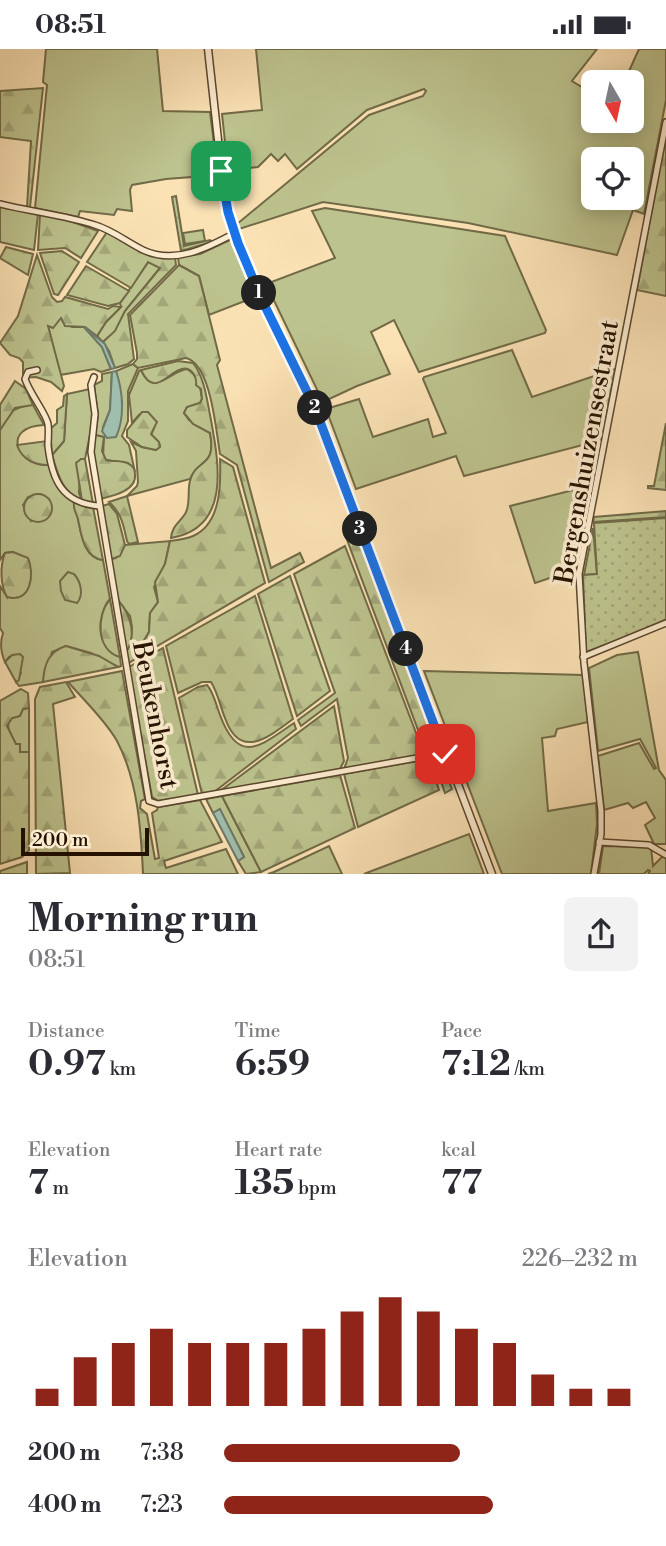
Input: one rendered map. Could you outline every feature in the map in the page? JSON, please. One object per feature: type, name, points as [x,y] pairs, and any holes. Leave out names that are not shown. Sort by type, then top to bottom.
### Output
[{"type":"street","points":[[208,49],[223,185],[235,233],[262,300],[315,408],[492,874]]},
{"type":"street","name":"Bergenshuizensestraat","points":[[594,874],[601,811],[583,657],[579,574],[666,122]]},
{"type":"street","points":[[0,204],[93,224],[142,250],[156,254],[174,256],[191,253],[235,233]]},
{"type":"street","points":[[37,370],[28,372],[25,379],[48,423],[49,450],[58,483],[71,499],[99,506]]},
{"type":"street","name":"Beukenhorst","points":[[94,377],[91,385],[95,414],[90,446],[148,797],[152,804],[445,754]]},
{"type":"street","points":[[583,657],[666,623]]},
{"type":"street","points":[[599,842],[649,845],[666,855]]},
{"type":"green space","points":[[46,49],[157,49],[163,111],[210,112],[218,175],[132,185],[132,211],[117,209],[114,215],[80,211],[78,217],[35,208],[47,85],[43,82]]},
{"type":"green space","points":[[256,49],[597,49],[572,81],[581,87],[581,133],[644,133],[644,70],[629,70],[639,49],[666,49],[666,100],[644,214],[633,210],[617,255],[468,223],[323,202],[239,229],[237,224],[369,115],[423,96],[426,91],[424,89],[367,110],[297,169],[285,154],[278,161],[271,154],[258,167],[228,170],[222,114],[262,110]]},
{"type":"green space","points":[[43,88],[30,207],[27,207],[31,141],[0,137],[0,91]]},
{"type":"green space","points":[[666,134],[666,296],[637,290]]},
{"type":"green space","points":[[176,196],[184,246],[210,240],[212,242],[181,251],[172,197]]},
{"type":"green space","points":[[0,207],[38,214],[34,250],[0,242]]},
{"type":"green space","points":[[325,208],[505,236],[545,333],[419,372],[394,320],[371,332],[390,374],[323,402],[266,284],[335,258],[312,211]]},
{"type":"green space","points":[[40,214],[98,231],[81,258],[65,248],[38,250]]},
{"type":"green space","points":[[203,230],[205,241],[185,244],[183,233]]},
{"type":"green space","points":[[107,232],[144,252],[175,257],[176,265],[128,314],[134,359],[115,368],[103,342],[115,331],[125,311],[160,268],[148,262],[131,288],[87,262]]},
{"type":"green space","points":[[232,239],[255,297],[209,315],[199,276],[179,265],[178,257],[200,254]]},
{"type":"green space","points":[[6,247],[33,254],[28,275],[0,258]]},
{"type":"green space","points":[[62,251],[79,262],[58,295],[54,294],[40,253]]},
{"type":"green space","points":[[37,255],[52,297],[57,302],[65,297],[108,309],[113,306],[121,307],[97,336],[85,327],[65,326],[61,318],[53,328],[48,326],[64,386],[62,391],[51,382],[36,377],[23,378],[23,362],[10,355],[0,343],[18,316]]},
{"type":"green space","points":[[149,261],[160,268],[125,311],[116,331],[103,342],[97,336],[121,307],[120,303]]},
{"type":"green space","points":[[179,265],[199,276],[220,360],[217,365],[271,568],[300,553],[304,562],[269,582],[237,465],[220,454],[211,400],[201,372],[186,358],[138,368],[133,364],[137,353],[130,315]]},
{"type":"green space","points":[[86,266],[129,291],[120,303],[108,306],[67,295]]},
{"type":"green space","points":[[61,317],[72,327],[84,327],[102,347],[111,369],[60,375],[48,326]]},
{"type":"green space","points":[[512,350],[532,397],[615,369],[602,440],[464,476],[456,456],[356,489],[326,409],[359,399],[373,437],[428,419],[433,437],[446,433],[424,377]]},
{"type":"green space","points":[[178,361],[193,363],[203,383],[218,474],[212,508],[204,522],[190,532],[171,538],[174,528],[187,510],[189,485],[193,474],[211,452],[210,433],[193,424],[184,413],[187,407],[200,403],[202,399],[201,389],[196,385],[192,372],[179,370],[154,383],[145,378],[141,370]]},
{"type":"green space","points":[[133,364],[138,368],[128,391],[128,421],[122,436],[129,445],[135,472],[128,463],[106,460],[103,457],[104,437],[95,435],[98,415],[94,385],[102,381],[102,374],[112,372],[110,410],[103,427],[117,434],[122,403],[116,371]]},
{"type":"green space","points":[[187,369],[198,382],[202,399],[200,403],[187,407],[184,413],[189,420],[210,433],[209,456],[190,479],[127,496],[138,482],[136,451],[131,442],[156,450],[160,445],[151,435],[154,428],[139,415],[132,423],[129,395],[139,371],[157,383]]},
{"type":"green space","points":[[15,381],[26,389],[33,405],[15,408],[0,430],[0,405]]},
{"type":"green space","points":[[90,389],[93,420],[85,459],[81,459],[79,493],[82,501],[65,488],[52,455],[64,441],[67,394]]},
{"type":"green space","points":[[67,394],[64,441],[52,455],[50,429],[57,423],[57,410],[63,406],[64,396]]},
{"type":"green space","points":[[33,405],[44,425],[30,427],[22,432],[18,447],[29,460],[51,465],[61,491],[74,502],[82,538],[88,550],[103,560],[110,599],[102,614],[101,632],[106,647],[120,657],[121,666],[66,646],[52,652],[43,682],[19,686],[16,682],[21,673],[9,657],[5,662],[1,647],[3,633],[0,628],[0,586],[7,597],[13,552],[5,553],[0,560],[0,430],[11,411]],"holes":[[[40,494],[49,499],[52,509],[31,521],[23,505],[28,497]]]},
{"type":"green space","points":[[142,412],[148,412],[157,422],[151,434],[159,442],[160,447],[156,450],[142,447],[127,437],[127,430]]},
{"type":"green space","points":[[666,423],[666,490],[648,488],[654,486]]},
{"type":"green space","points":[[95,435],[104,437],[102,451],[106,460],[127,463],[133,467],[135,473],[135,480],[128,489],[100,499],[93,458]]},
{"type":"green space","points":[[47,441],[51,465],[30,461],[22,455],[17,445]]},
{"type":"green space","points":[[85,459],[93,504],[82,501],[76,463]]},
{"type":"green space","points":[[220,459],[233,467],[265,583],[135,659],[149,632],[150,613],[158,602],[155,582],[165,564],[170,541],[190,537],[202,530],[214,513],[219,491]]},
{"type":"green space","points":[[593,485],[577,569],[535,583],[510,506]]},
{"type":"green space","points":[[38,494],[48,498],[52,508],[48,518],[38,522],[28,518],[24,508],[28,498]]},
{"type":"green space","points":[[127,496],[138,542],[129,544],[119,515],[109,502]]},
{"type":"green space","points":[[74,502],[93,507],[103,560],[91,555],[84,544]]},
{"type":"green space","points":[[109,504],[117,514],[125,545],[120,556],[109,560],[102,506]]},
{"type":"green space","points":[[666,511],[666,517],[593,522],[594,517]]},
{"type":"green space","points":[[666,518],[666,619],[648,629],[586,652],[583,575],[597,574],[594,523]]},
{"type":"green space","points":[[593,528],[597,574],[584,575]]},
{"type":"green space","points":[[356,533],[438,752],[427,754],[346,537]]},
{"type":"green space","points":[[170,541],[165,564],[154,587],[158,602],[150,613],[149,632],[135,659],[129,663],[125,654],[131,642],[130,616],[118,601],[109,560],[116,558],[125,545]]},
{"type":"green space","points":[[345,546],[424,754],[344,769],[348,758],[337,699],[301,726],[298,720],[335,693],[294,574]]},
{"type":"green space","points":[[13,552],[28,558],[31,572],[26,592],[15,598],[7,597],[2,575],[5,553]]},
{"type":"green space","points":[[68,572],[74,574],[80,585],[81,592],[77,603],[65,600],[61,591],[60,581]]},
{"type":"green space","points":[[290,576],[330,691],[297,716],[258,594]]},
{"type":"green space","points":[[255,596],[293,719],[265,738],[247,742],[231,731],[211,682],[202,682],[178,693],[166,646]]},
{"type":"green space","points":[[110,599],[120,657],[106,647],[101,632],[102,614]]},
{"type":"green space","points":[[118,600],[130,620],[132,634],[125,654]]},
{"type":"green space","points":[[66,646],[99,656],[118,667],[43,682],[48,659],[55,651]]},
{"type":"green space","points":[[163,648],[198,795],[158,801],[152,797],[129,667]]},
{"type":"green space","points":[[638,652],[659,770],[666,780],[666,844],[654,844],[645,825],[655,818],[646,802],[633,808],[628,803],[604,810],[598,756],[639,743],[654,769],[656,768],[640,739],[598,751],[589,668],[617,655]]},
{"type":"green space","points":[[20,654],[23,657],[19,680],[16,682],[5,662],[12,655]]},
{"type":"green space","points":[[122,671],[145,799],[141,801],[140,808],[147,814],[155,859],[159,858],[152,813],[158,807],[200,800],[222,842],[164,861],[166,868],[226,849],[238,874],[143,874],[137,806],[124,756],[107,726],[68,682]]},
{"type":"green space","points":[[424,671],[583,675],[588,722],[557,729],[555,736],[542,738],[548,811],[596,803],[597,824],[591,874],[502,874]]},
{"type":"green space","points":[[66,682],[75,697],[53,704],[70,873],[36,874],[35,699],[40,687]]},
{"type":"green space","points":[[207,685],[227,731],[243,746],[261,744],[294,723],[296,729],[214,792],[202,794],[179,698]]},
{"type":"green space","points":[[21,689],[28,693],[29,708],[23,709],[20,716],[12,718],[7,726],[16,744],[20,744],[20,752],[29,752],[29,850],[22,857],[0,864],[0,701]]},
{"type":"green space","points":[[334,706],[344,761],[340,769],[220,791]]},
{"type":"green space","points":[[29,708],[29,752],[20,752],[9,733],[8,723],[12,718],[20,716],[22,709]]},
{"type":"green space","points":[[440,757],[452,789],[445,793],[433,758]]},
{"type":"green space","points":[[429,759],[439,790],[358,827],[344,774]]},
{"type":"green space","points":[[340,775],[355,828],[261,872],[222,796]]},
{"type":"green space","points":[[222,796],[261,872],[246,874],[238,861],[244,857],[220,810],[213,813],[206,799]]},
{"type":"green space","points":[[469,834],[484,874],[364,874],[369,872]]},
{"type":"green space","points":[[329,846],[342,874],[268,874],[274,872]]},
{"type":"green space","points":[[603,846],[651,847],[653,866],[666,856],[666,874],[648,874],[648,870],[644,874],[599,874]]},
{"type":"green space","points":[[27,862],[27,874],[0,874],[0,871]]},
{"type":"shaded area","points":[[84,327],[105,344],[115,368],[111,369],[102,347]]},
{"type":"shaded area","points":[[116,371],[121,396],[121,421],[116,437],[107,438],[102,431],[110,410],[112,372]]},
{"type":"shaded area","points":[[220,809],[244,857],[238,861],[213,813]]},
{"type":"route","points":[[221,171],[228,212],[238,243],[262,300],[315,408],[445,754]]}]
